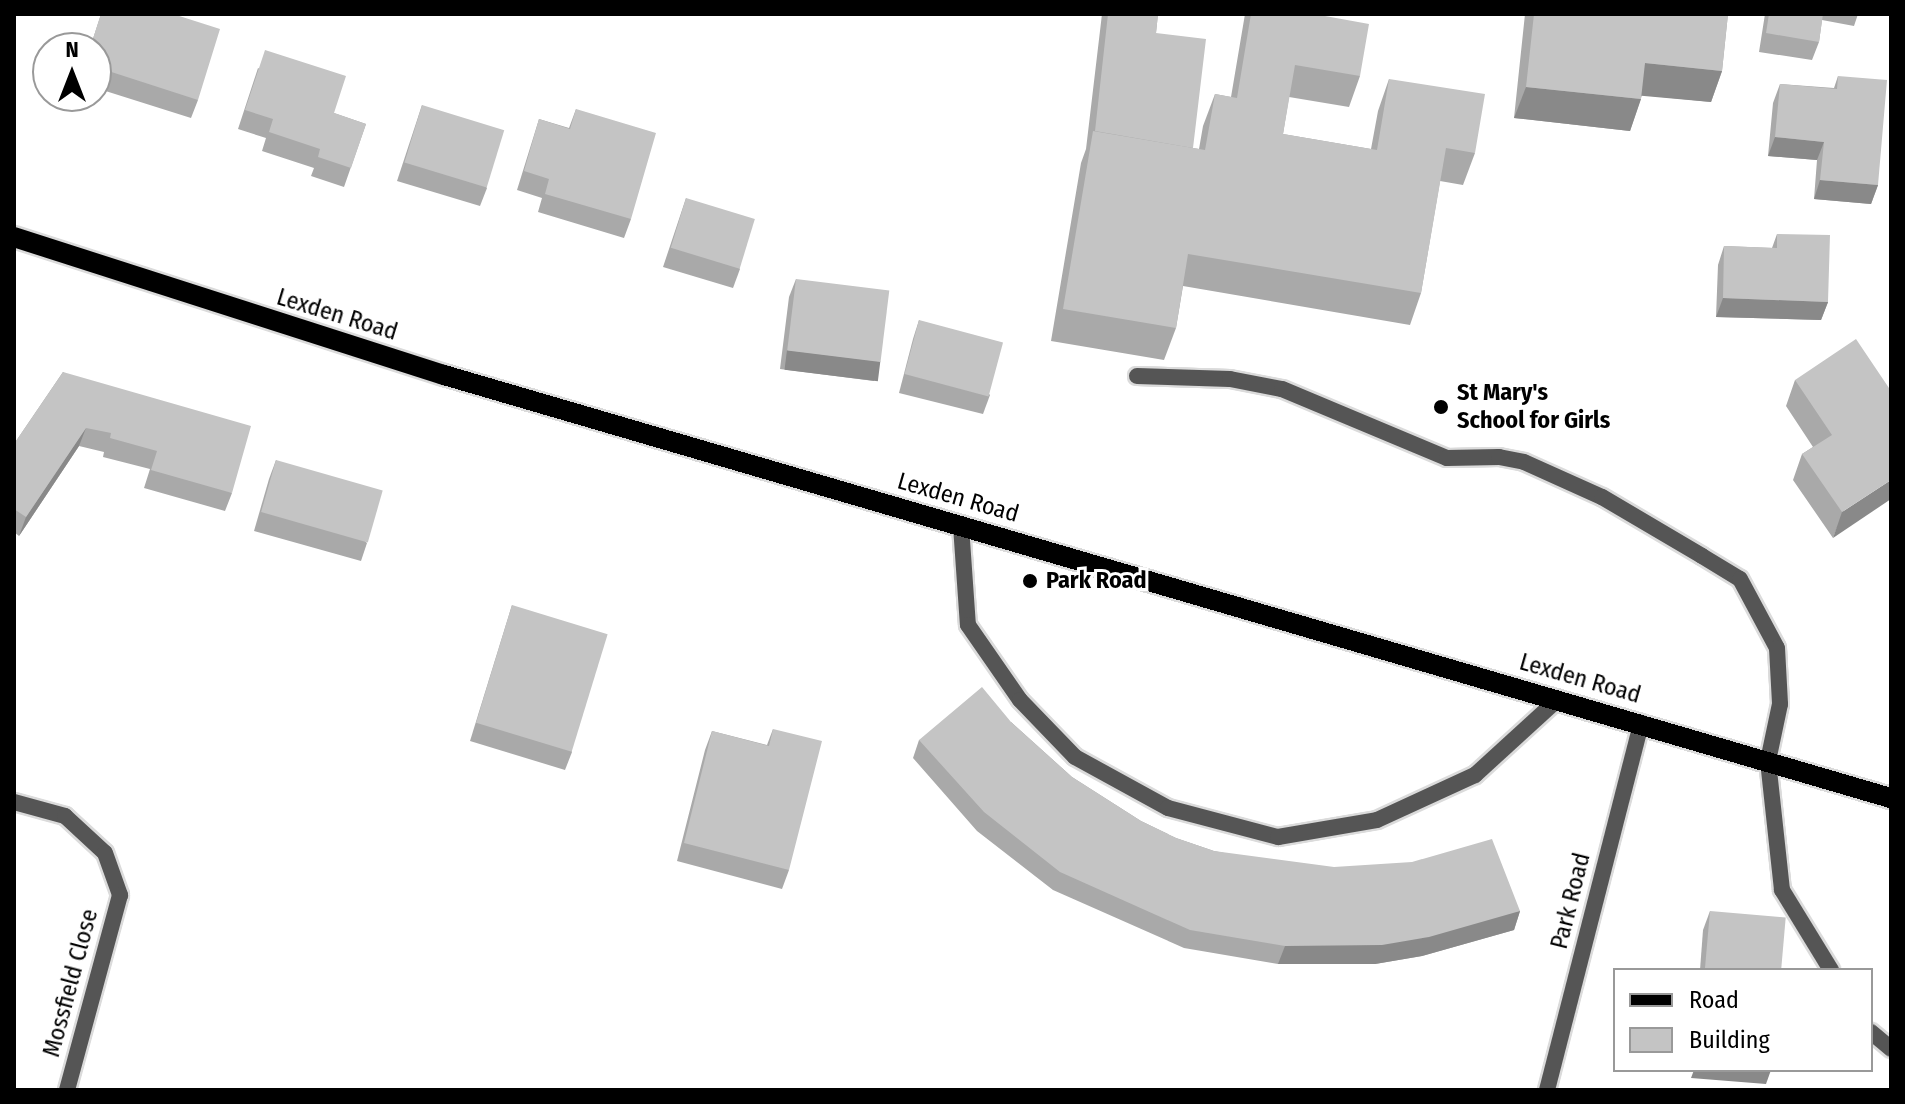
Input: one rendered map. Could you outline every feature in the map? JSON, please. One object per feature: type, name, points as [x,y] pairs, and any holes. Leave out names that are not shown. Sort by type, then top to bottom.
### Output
[{"type":"main road","name":"Lexden Road","points":[[14,237],[293,329],[1891,798]]},
{"type":"street","points":[[1137,376],[1230,379],[1282,389],[1339,410],[1447,458],[1499,457],[1524,462],[1602,497],[1740,579],[1777,648],[1780,704],[1768,761],[1782,890],[1830,968]]},
{"type":"street","points":[[961,526],[968,625],[1020,700],[1075,757],[1168,808],[1278,837],[1377,820],[1475,775],[1556,701]]},
{"type":"street","name":"Park Road","points":[[1547,1090],[1641,723]]},
{"type":"street","name":"Mossfield Close","points":[[14,802],[65,816],[105,853],[120,895],[67,1090]]},
{"type":"street","points":[[1873,1034],[1891,1049]]},
{"type":"building","points":[[101,14],[173,14],[220,29],[198,100],[112,72],[112,32],[95,32]]},
{"type":"building","points":[[1108,14],[1158,14],[1156,33],[1206,39],[1193,148],[1095,131]]},
{"type":"building","points":[[1251,14],[1314,14],[1369,24],[1360,76],[1295,65],[1283,134],[1377,150],[1389,79],[1485,94],[1475,153],[1446,148],[1421,293],[1188,254],[1176,328],[1063,309],[1093,131],[1205,150],[1215,94],[1237,98]]},
{"type":"building","points":[[1534,14],[1728,14],[1722,71],[1645,63],[1641,99],[1526,87]]},
{"type":"building","points":[[1769,14],[1823,14],[1819,42],[1766,33]]},
{"type":"building","points":[[265,50],[346,76],[334,113],[366,124],[351,168],[318,157],[320,149],[269,132],[273,119],[245,110]]},
{"type":"building","points":[[1838,76],[1887,80],[1878,185],[1820,180],[1824,142],[1775,137],[1780,84],[1837,89]]},
{"type":"building","points":[[422,105],[504,130],[487,188],[404,162]]},
{"type":"building","points":[[576,109],[656,133],[631,219],[545,194],[549,179],[524,171],[539,119],[570,129]]},
{"type":"building","points":[[686,198],[755,219],[740,269],[671,248]]},
{"type":"building","points":[[1777,234],[1830,235],[1828,302],[1723,298],[1724,246],[1777,248]]},
{"type":"building","points":[[796,279],[889,290],[881,362],[787,350]]},
{"type":"building","points":[[919,320],[1003,343],[989,397],[905,374]]},
{"type":"building","points":[[1856,339],[1891,391],[1891,480],[1842,512],[1802,454],[1832,435],[1795,380]]},
{"type":"building","points":[[63,372],[251,426],[232,493],[151,470],[157,451],[110,438],[111,433],[86,428],[26,517],[14,509],[14,444]]},
{"type":"building","points":[[276,460],[383,491],[368,543],[261,512]]},
{"type":"building","points":[[512,605],[608,634],[572,752],[476,723]]},
{"type":"building","points":[[982,687],[1011,722],[1072,777],[1141,821],[1176,838],[1214,851],[1334,867],[1412,862],[1492,839],[1520,911],[1429,937],[1382,945],[1285,946],[1190,930],[1060,872],[984,812],[919,740]]},
{"type":"building","points":[[773,729],[822,741],[789,870],[684,843],[712,731],[769,746]]},
{"type":"building","points":[[1710,911],[1786,918],[1781,968],[1705,968]]},
{"type":"place","name":"St Mary's School for Girls","points":[[1441,407]]},
{"type":"place","name":"Park Road","points":[[1030,581]]}]
